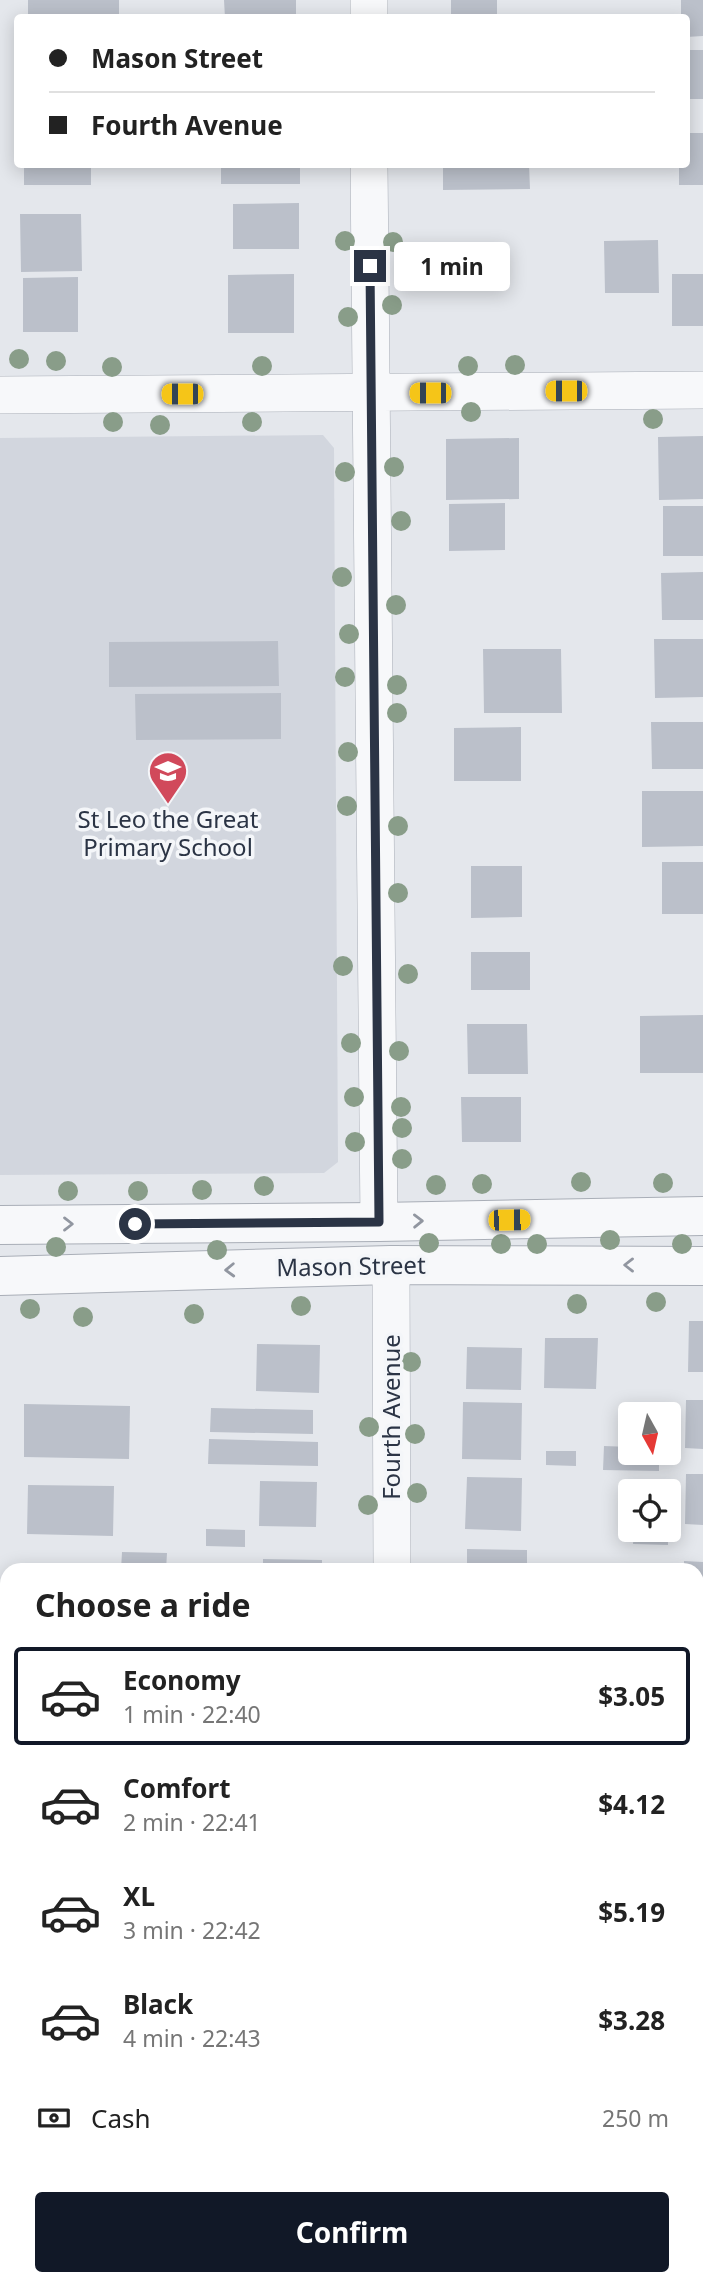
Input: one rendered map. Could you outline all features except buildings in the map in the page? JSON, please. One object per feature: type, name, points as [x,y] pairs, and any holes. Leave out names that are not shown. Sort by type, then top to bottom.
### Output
[{"type":"street","points":[[369,168],[379,1222]]},
{"type":"street","points":[[0,395],[703,390]]},
{"type":"street","name":"Mason Street","points":[[0,1225],[703,1216]]},
{"type":"street","name":"Mason Street","points":[[0,1276],[391,1265],[703,1266]]},
{"type":"street","name":"Fourth Avenue","points":[[391,1265],[392,1563]]},
{"type":"shaded area","name":"St Leo the Great Primary School","points":[[323,435],[334,448],[338,1162],[324,1173],[0,1175],[0,438]]},
{"type":"place","name":"St Leo the Great Primary School","points":[[168,805]]},
{"type":"route","points":[[135,1224],[379,1222],[370,266]]}]
